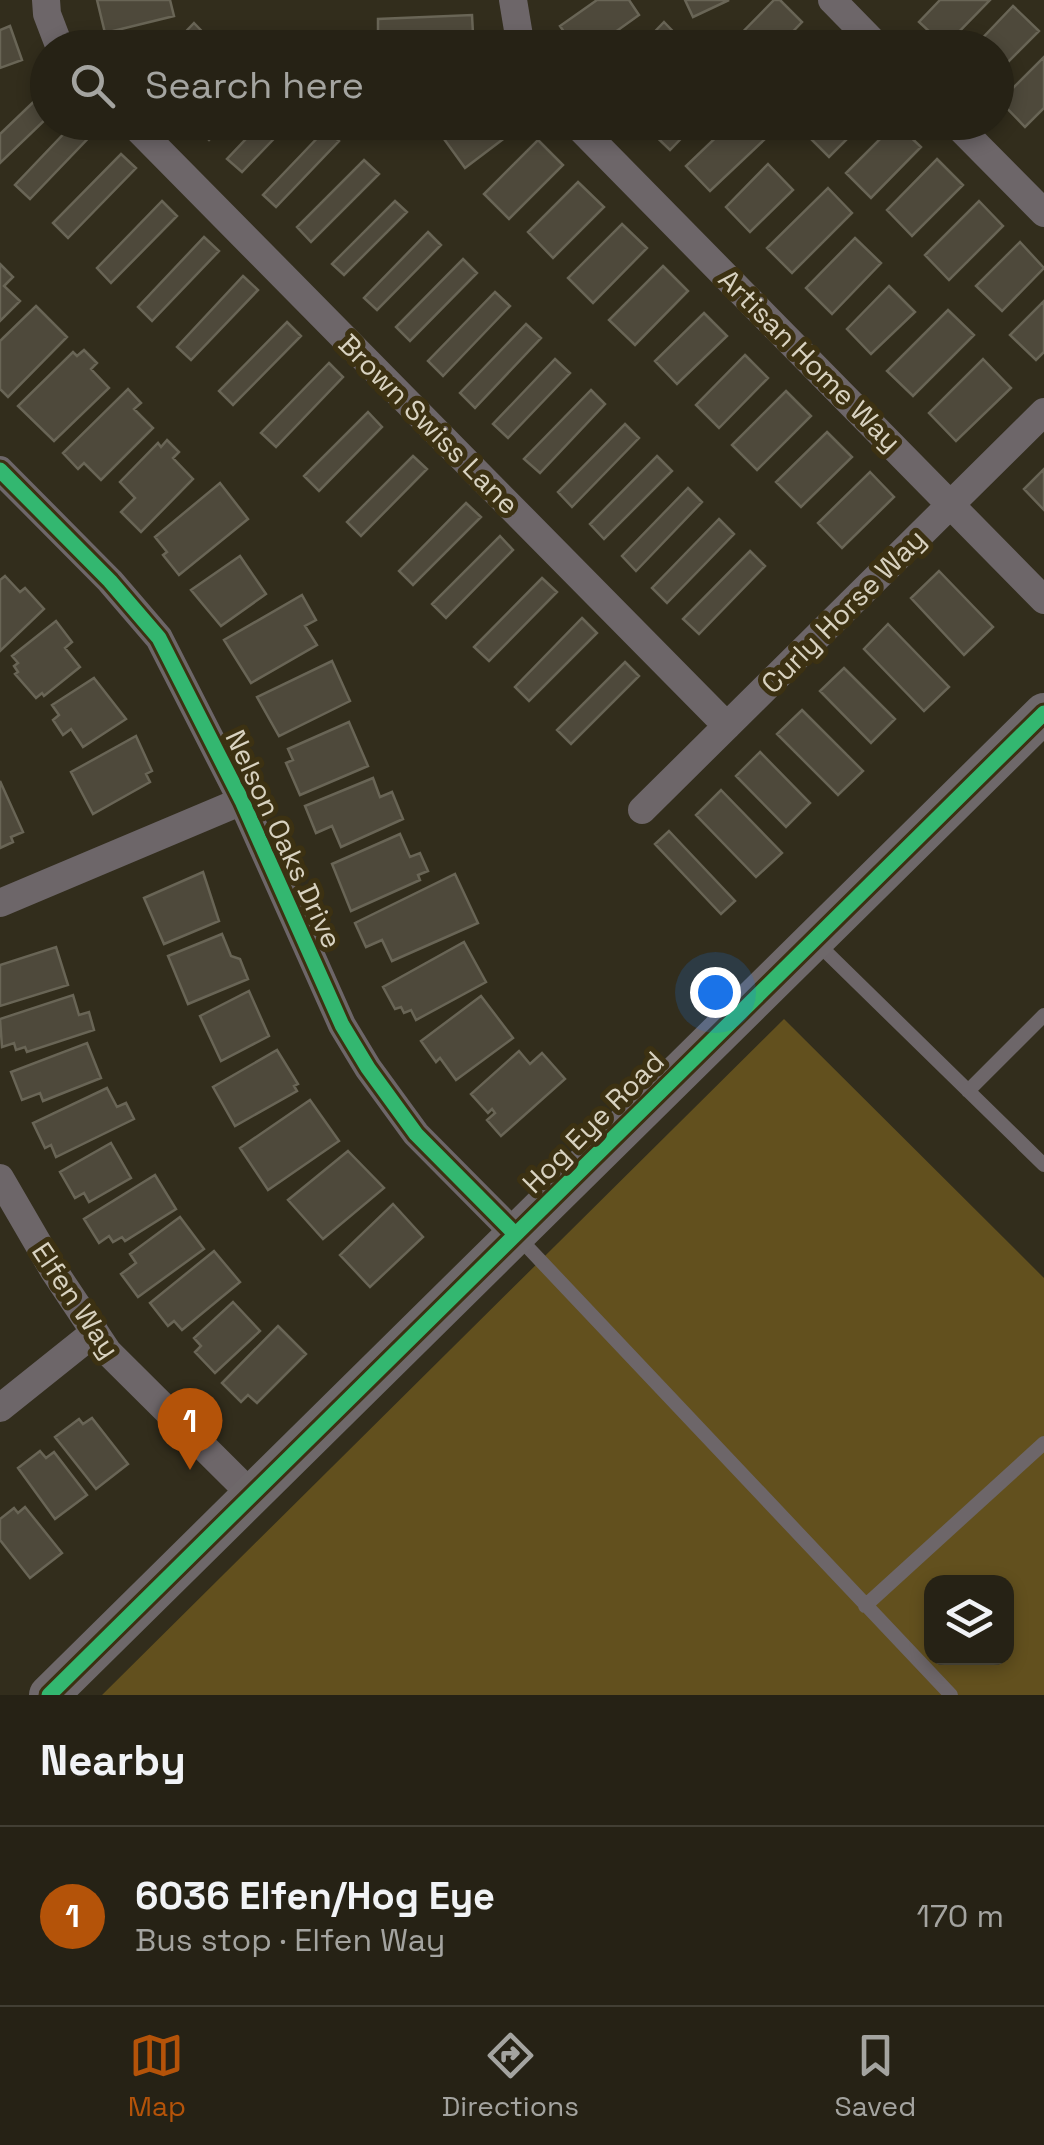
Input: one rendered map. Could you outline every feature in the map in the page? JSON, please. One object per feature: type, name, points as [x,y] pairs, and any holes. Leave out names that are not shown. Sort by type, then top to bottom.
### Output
[{"type":"street","points":[[46,0],[53,30]]},
{"type":"street","points":[[512,0],[518,30]]},
{"type":"street","points":[[832,0],[861,30]]},
{"type":"street","name":"Brown Swiss Lane","points":[[149,140],[727,726]]},
{"type":"street","name":"Artisan Home Way","points":[[592,140],[1044,600]]},
{"type":"street","points":[[972,140],[1044,214]]},
{"type":"street","name":"Curly Horse Way","points":[[642,810],[1044,412]]},
{"type":"street","name":"Nelson Oaks Drive","points":[[0,470],[110,580],[159,638],[242,801],[342,1025],[416,1134],[515,1234]]},
{"type":"street","name":"Hog Eye Road","points":[[49,1695],[1044,712]]},
{"type":"street","points":[[0,903],[242,801]]},
{"type":"street","name":"Elfen Way","points":[[0,1178],[54,1271],[108,1352],[252,1494]]},
{"type":"street","points":[[0,1408],[95,1332]]},
{"type":"lane","points":[[814,940],[1044,1165]]},
{"type":"lane","points":[[968,1091],[1044,1015]]},
{"type":"lane","points":[[515,1234],[951,1695]]},
{"type":"lane","points":[[865,1606],[1044,1443]]},
{"type":"shaded area","points":[[784,1019],[1044,1278],[1044,1695],[102,1695]]},
{"type":"building","points":[[97,0],[170,0],[174,16],[104,30]]},
{"type":"building","points":[[597,0],[629,0],[639,15],[618,30],[563,30],[560,26]]},
{"type":"building","points":[[685,0],[729,0],[693,17]]},
{"type":"building","points":[[774,0],[780,0],[802,22],[794,30],[745,30]]},
{"type":"building","points":[[940,0],[990,0],[961,30],[928,30],[919,22]]},
{"type":"building","points":[[1013,6],[1039,31],[1014,56],[1014,30],[990,30]]},
{"type":"building","points":[[472,15],[473,30],[378,30],[378,19]]},
{"type":"building","points":[[10,26],[22,60],[0,68],[0,30]]},
{"type":"building","points":[[1044,57],[1044,108],[1025,127],[1014,116],[1014,87]]},
{"type":"building","points":[[30,105],[30,134],[0,163],[0,134]]},
{"type":"building","points":[[58,140],[86,140],[30,199],[15,185]]},
{"type":"building","points":[[245,140],[273,140],[242,172],[227,159]]},
{"type":"building","points":[[316,140],[339,141],[276,207],[263,195]]},
{"type":"building","points":[[445,140],[502,140],[465,168]]},
{"type":"building","points":[[538,140],[563,165],[509,219],[484,194]]},
{"type":"building","points":[[660,140],[680,140],[670,150]]},
{"type":"building","points":[[713,140],[764,140],[710,191],[686,166]]},
{"type":"building","points":[[812,140],[846,140],[829,157]]},
{"type":"building","points":[[879,140],[914,140],[921,147],[871,198],[846,173]]},
{"type":"building","points":[[121,154],[136,168],[68,238],[53,223]]},
{"type":"building","points":[[937,159],[963,185],[912,236],[887,210]]},
{"type":"building","points":[[364,160],[379,174],[311,242],[297,227]]},
{"type":"building","points":[[768,164],[793,190],[750,232],[726,207]]},
{"type":"building","points":[[578,182],[604,207],[553,258],[528,232]]},
{"type":"building","points":[[828,188],[852,213],[792,273],[767,248]]},
{"type":"building","points":[[162,201],[177,216],[111,283],[97,268]]},
{"type":"building","points":[[395,201],[407,212],[344,275],[332,264]]},
{"type":"building","points":[[979,201],[1003,226],[949,280],[925,255]]},
{"type":"building","points":[[622,224],[647,248],[593,303],[568,278]]},
{"type":"building","points":[[428,232],[441,245],[377,310],[364,298]]},
{"type":"building","points":[[204,237],[219,251],[152,321],[138,307]]},
{"type":"building","points":[[855,238],[881,263],[832,314],[806,288]]},
{"type":"building","points":[[1020,242],[1044,268],[1002,311],[976,286]]},
{"type":"building","points":[[463,259],[477,273],[410,341],[396,327]]},
{"type":"building","points":[[0,264],[13,277],[4,286],[20,301],[0,321]]},
{"type":"building","points":[[663,266],[688,291],[635,345],[609,320]]},
{"type":"building","points":[[243,276],[258,290],[191,360],[177,347]]},
{"type":"building","points":[[889,286],[915,312],[871,354],[847,329]]},
{"type":"building","points":[[495,292],[510,306],[443,376],[428,361]]},
{"type":"building","points":[[1044,301],[1044,352],[1036,360],[1010,335]]},
{"type":"building","points":[[36,306],[67,337],[8,397],[0,389],[0,341]]},
{"type":"building","points":[[948,310],[974,335],[913,396],[887,371]]},
{"type":"building","points":[[704,313],[727,336],[677,384],[655,361]]},
{"type":"building","points":[[287,322],[301,336],[233,405],[219,391]]},
{"type":"building","points":[[526,324],[541,338],[475,408],[460,393]]},
{"type":"building","points":[[84,350],[97,363],[91,369],[109,388],[54,441],[18,406],[73,352],[77,356]]},
{"type":"building","points":[[745,355],[768,378],[719,428],[696,405]]},
{"type":"building","points":[[555,359],[570,373],[508,438],[493,424]]},
{"type":"building","points":[[983,359],[1011,388],[956,441],[929,413]]},
{"type":"building","points":[[329,363],[343,377],[276,447],[261,433]]},
{"type":"building","points":[[128,389],[141,403],[134,409],[153,428],[101,480],[84,463],[78,469],[63,453]]},
{"type":"building","points":[[591,390],[605,404],[540,473],[524,459]]},
{"type":"building","points":[[786,391],[811,416],[757,470],[732,445]]},
{"type":"building","points":[[368,412],[382,427],[319,491],[304,476]]},
{"type":"building","points":[[625,424],[639,438],[572,507],[558,492]]},
{"type":"building","points":[[827,432],[852,457],[801,507],[776,482]]},
{"type":"building","points":[[167,440],[179,452],[173,458],[193,479],[141,532],[121,512],[135,498],[120,482],[158,443],[161,447]]},
{"type":"building","points":[[413,456],[427,469],[361,536],[347,522]]},
{"type":"building","points":[[657,456],[672,471],[604,539],[590,524]]},
{"type":"building","points":[[1044,469],[1044,510],[1024,489]]},
{"type":"building","points":[[870,472],[894,497],[842,548],[818,523]]},
{"type":"building","points":[[220,483],[248,519],[179,575],[155,537]]},
{"type":"building","points":[[688,488],[702,502],[636,571],[622,556]]},
{"type":"building","points":[[466,503],[481,517],[413,585],[399,571]]},
{"type":"building","points":[[719,519],[734,534],[667,603],[652,588]]},
{"type":"building","points":[[500,536],[513,550],[446,618],[432,604]]},
{"type":"building","points":[[750,551],[765,566],[699,634],[683,619]]},
{"type":"building","points":[[240,556],[266,594],[221,626],[191,590]]},
{"type":"building","points":[[939,571],[993,627],[964,655],[911,598]]},
{"type":"building","points":[[5,576],[20,592],[25,588],[44,609],[0,651],[0,580]]},
{"type":"building","points":[[542,578],[557,592],[489,661],[474,647]]},
{"type":"building","points":[[302,595],[316,620],[305,626],[317,645],[251,683],[224,640]]},
{"type":"building","points":[[582,618],[597,633],[529,701],[515,687]]},
{"type":"building","points":[[56,621],[72,642],[65,648],[80,667],[36,698],[15,674],[18,672],[14,666],[18,663],[12,656]]},
{"type":"building","points":[[888,624],[949,687],[924,711],[864,649]]},
{"type":"building","points":[[332,661],[350,701],[279,736],[257,697]]},
{"type":"building","points":[[625,662],[639,676],[571,744],[557,730]]},
{"type":"building","points":[[844,668],[895,719],[871,743],[820,691]]},
{"type":"building","points":[[94,678],[126,719],[83,747],[71,729],[63,735],[53,720],[59,715],[52,705]]},
{"type":"building","points":[[802,710],[863,771],[838,795],[777,734]]},
{"type":"building","points":[[349,722],[368,766],[300,795],[286,763],[293,760],[288,749]]},
{"type":"building","points":[[136,736],[152,771],[146,774],[150,782],[93,814],[71,772]]},
{"type":"building","points":[[760,752],[810,803],[786,827],[736,776]]},
{"type":"building","points":[[373,778],[380,797],[392,792],[403,819],[341,847],[332,826],[316,833],[305,806]]},
{"type":"building","points":[[0,781],[23,832],[0,848]]},
{"type":"building","points":[[721,790],[782,853],[756,877],[696,815]]},
{"type":"building","points":[[669,831],[735,901],[721,914],[655,844]]},
{"type":"building","points":[[400,834],[410,857],[420,853],[428,871],[418,875],[420,880],[351,911],[332,864]]},
{"type":"building","points":[[203,872],[219,921],[164,944],[144,898]]},
{"type":"building","points":[[455,874],[478,923],[392,961],[382,940],[366,947],[355,923]]},
{"type":"building","points":[[222,934],[231,956],[240,959],[248,979],[188,1004],[168,956]]},
{"type":"building","points":[[464,942],[486,982],[416,1020],[411,1010],[404,1013],[401,1007],[395,1009],[383,987]]},
{"type":"building","points":[[56,947],[68,985],[0,1006],[0,965]]},
{"type":"building","points":[[249,991],[269,1036],[221,1061],[200,1016]]},
{"type":"building","points":[[73,995],[79,1015],[89,1012],[94,1030],[27,1052],[25,1047],[16,1050],[14,1043],[2,1047],[0,1019]]},
{"type":"building","points":[[481,996],[513,1038],[456,1080],[421,1041]]},
{"type":"building","points":[[87,1043],[101,1078],[43,1101],[40,1093],[22,1100],[11,1072]]},
{"type":"building","points":[[277,1050],[298,1084],[294,1086],[297,1091],[235,1126],[213,1087]]},
{"type":"building","points":[[519,1051],[530,1064],[542,1053],[565,1079],[501,1136],[487,1120],[495,1113],[492,1109],[488,1113],[471,1094]]},
{"type":"building","points":[[107,1088],[117,1107],[126,1103],[134,1119],[56,1157],[51,1145],[45,1148],[33,1123]]},
{"type":"building","points":[[310,1100],[339,1141],[268,1190],[240,1148]]},
{"type":"building","points":[[111,1143],[131,1178],[89,1202],[84,1193],[75,1198],[60,1172]]},
{"type":"building","points":[[348,1151],[384,1188],[323,1239],[288,1200]]},
{"type":"building","points":[[155,1175],[176,1209],[125,1241],[122,1237],[113,1242],[109,1236],[99,1243],[84,1219]]},
{"type":"building","points":[[393,1204],[423,1237],[370,1287],[340,1255]]},
{"type":"building","points":[[180,1217],[204,1249],[138,1297],[121,1274],[136,1263],[130,1254]]},
{"type":"building","points":[[214,1251],[240,1282],[182,1330],[174,1321],[168,1326],[150,1303]]},
{"type":"building","points":[[233,1302],[260,1331],[215,1373],[195,1352],[201,1346],[194,1338]]},
{"type":"building","points":[[278,1326],[306,1354],[257,1403],[248,1395],[241,1402],[222,1383]]},
{"type":"building","points":[[92,1418],[128,1464],[96,1489],[55,1437],[79,1419],[83,1424]]},
{"type":"building","points":[[40,1451],[46,1458],[54,1452],[87,1495],[55,1519],[18,1468]]},
{"type":"building","points":[[25,1507],[62,1553],[30,1578],[0,1540],[0,1519],[14,1508],[18,1513]]},
{"type":"cycle path","points":[[0,470],[110,581],[159,638],[242,801],[342,1025],[416,1134],[515,1234]]},
{"type":"cycle path","points":[[49,1695],[1044,713]]},
{"type":"place","name":"6036 Elfen/Hog Eye","points":[[190,1470]]}]
